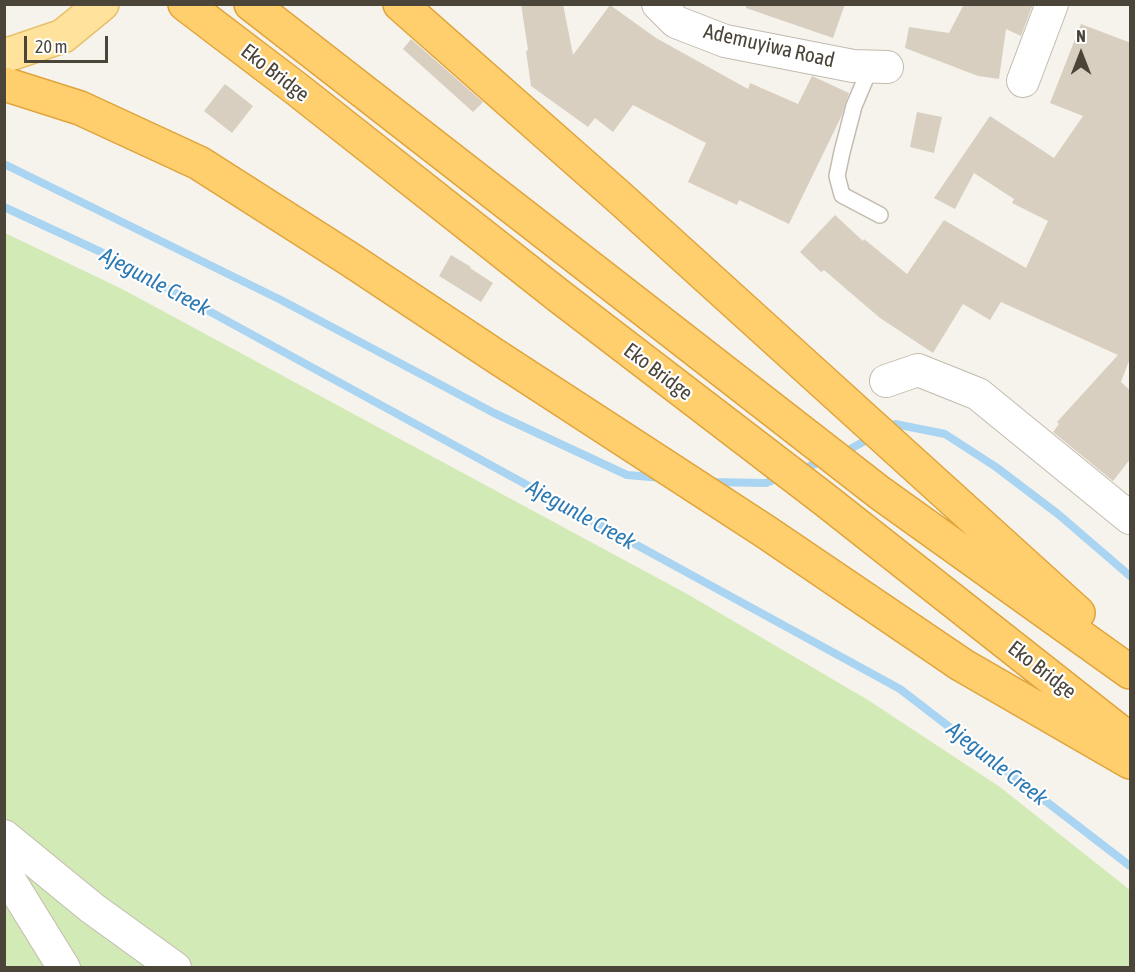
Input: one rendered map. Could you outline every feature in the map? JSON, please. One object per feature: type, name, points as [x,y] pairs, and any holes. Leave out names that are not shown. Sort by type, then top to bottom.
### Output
[{"type":"highway","name":"Eko Bridge","points":[[186,4],[1131,740]]},
{"type":"highway","name":"Eko Bridge","points":[[251,4],[870,486],[1131,672]]},
{"type":"highway","points":[[400,4],[638,214],[1131,660]]},
{"type":"highway","points":[[4,84],[80,108],[199,163],[766,532],[962,665],[1131,762]]},
{"type":"main road","points":[[4,54],[63,36],[102,4]]},
{"type":"street","name":"Ademuyiwa Road","points":[[658,4],[676,22],[725,41],[853,66],[879,67]]},
{"type":"street","points":[[1023,81],[1052,4]]},
{"type":"street","points":[[886,381],[918,370],[978,394],[1131,518]]},
{"type":"street","points":[[4,836],[92,908],[175,968]]},
{"type":"street","points":[[4,871],[64,968]]},
{"type":"lane","points":[[879,67],[854,106],[837,176],[842,195],[880,215]]},
{"type":"green space","points":[[5,233],[122,289],[689,595],[868,700],[1000,787],[1130,890],[1130,967],[5,968]]},
{"type":"building","points":[[521,4],[563,4],[573,55],[610,5],[656,38],[748,89],[750,83],[798,104],[812,76],[849,93],[842,115],[789,224],[739,200],[737,205],[688,182],[706,143],[633,105],[613,132],[595,118],[588,127],[531,86]]},
{"type":"building","points":[[746,4],[845,4],[833,38],[746,8]]},
{"type":"building","points":[[961,4],[1033,4],[1021,36],[1006,29],[999,79],[978,76],[905,48],[909,27],[949,33],[963,6]]},
{"type":"building","points":[[1081,24],[1131,43],[1131,361],[1129,361],[1121,382],[1131,391],[1131,458],[1113,481],[1053,432],[1059,424],[1057,422],[1118,355],[1001,302],[990,320],[963,304],[933,353],[880,318],[824,270],[821,272],[800,252],[835,215],[863,241],[864,239],[907,274],[944,220],[1026,268],[1048,221],[1012,203],[1014,199],[974,173],[955,209],[934,198],[990,116],[1054,158],[1083,116],[1050,103]]},
{"type":"building","points":[[411,39],[483,102],[473,112],[403,49]]},
{"type":"building","points":[[225,84],[253,106],[232,133],[204,111]]},
{"type":"building","points":[[917,112],[942,117],[934,153],[910,147]]},
{"type":"building","points":[[451,255],[493,283],[481,302],[439,276]]},
{"type":"waterway","points":[[4,164],[281,300],[494,413],[627,475],[662,478]]},
{"type":"waterway","name":"Ajegunle Creek","points":[[4,207],[101,252],[900,689],[1130,866]]},
{"type":"waterway","points":[[885,429],[895,424],[945,434],[996,467],[1058,514],[1130,576]]},
{"type":"waterway","points":[[841,454],[874,436]]},
{"type":"waterway","points":[[799,470],[826,460]]},
{"type":"waterway","points":[[708,482],[766,483],[781,477]]}]
